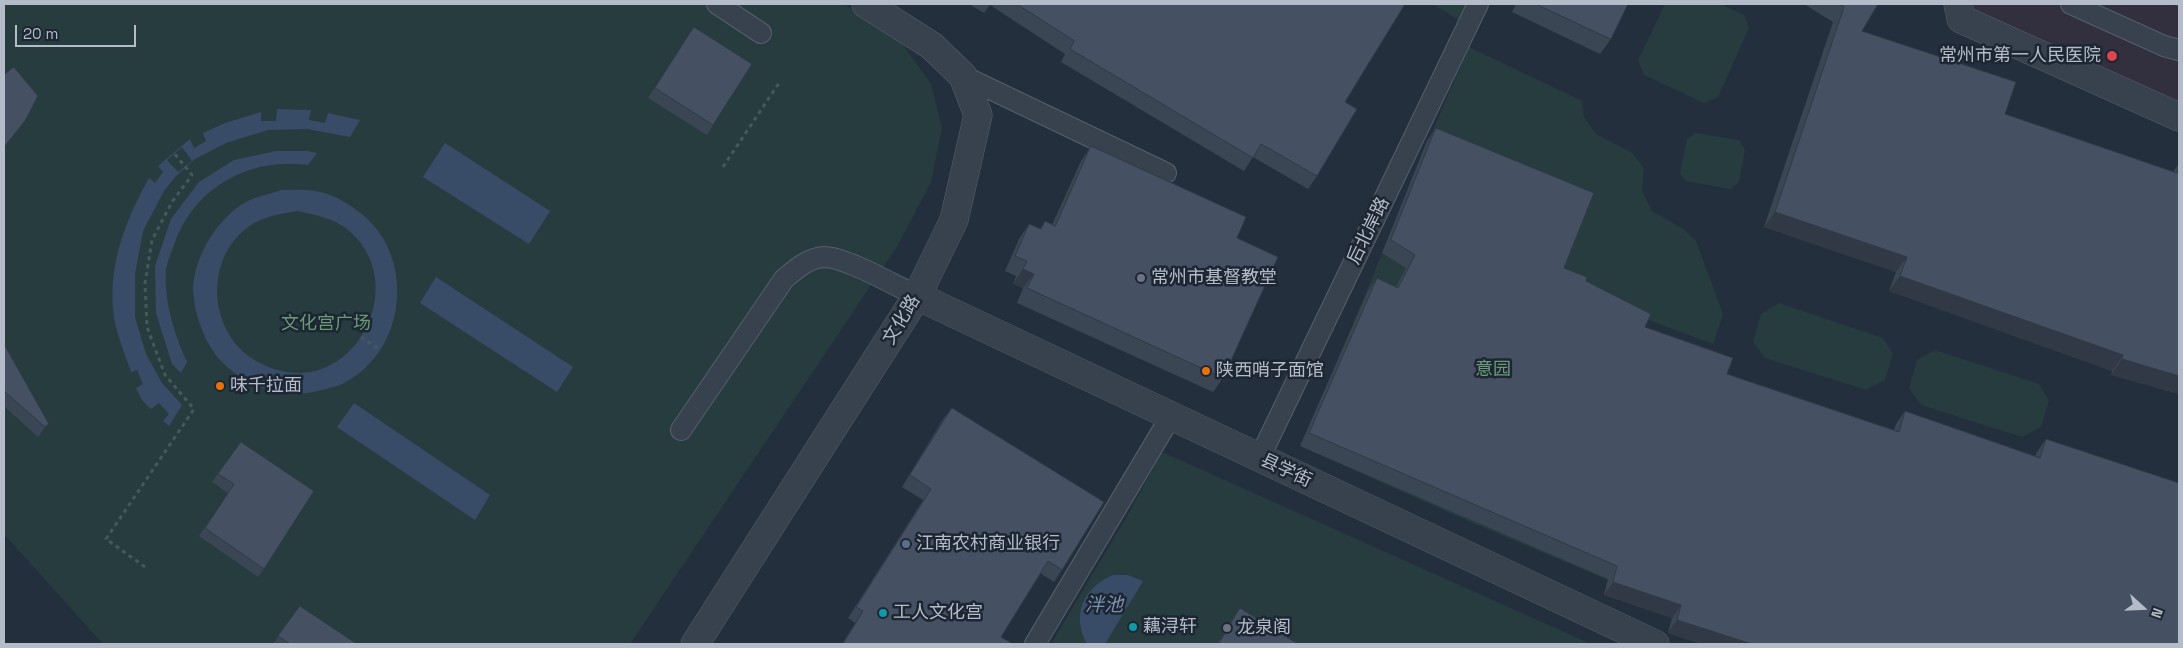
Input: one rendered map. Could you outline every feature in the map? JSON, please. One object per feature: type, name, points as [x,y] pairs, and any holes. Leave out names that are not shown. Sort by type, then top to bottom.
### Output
[{"type":"street","name":"文化路","points":[[695,644],[917,296],[954,220],[978,115],[963,76],[932,46],[866,4]]},
{"type":"street","points":[[1958,4],[1960,19],[2179,117]]},
{"type":"street","name":"县学街","points":[[917,296],[1259,459],[1655,644]]},
{"type":"lane","points":[[717,4],[761,33]]},
{"type":"lane","name":"后北岸路","points":[[1259,459],[1478,4]]},
{"type":"lane","points":[[2071,4],[2164,46],[2179,50]]},
{"type":"lane","points":[[963,76],[1166,173]]},
{"type":"lane","points":[[681,430],[784,279],[803,263],[825,257],[854,265],[917,296]]},
{"type":"lane","points":[[1035,644],[1171,416]]},
{"type":"path","points":[[724,167],[779,83]]},
{"type":"path","points":[[145,567],[106,539],[194,409],[165,375],[147,327],[145,284],[152,240],[172,202],[192,175],[174,153]]},
{"type":"path","points":[[361,337],[380,350]]},
{"type":"shaded area","name":"常州市第一人民医院","points":[[1958,4],[2179,4],[2179,117]]},
{"type":"green space","name":"文化宫广场","points":[[4,4],[844,4],[898,38],[931,84],[942,128],[931,182],[898,245],[630,644],[103,644],[4,534]]},
{"type":"green space","points":[[1433,4],[1468,4],[1460,21]]},
{"type":"green space","points":[[1665,4],[1721,4],[1744,15],[1749,28],[1718,97],[1704,103],[1644,75],[1638,60]]},
{"type":"green space","name":"意园","points":[[1469,47],[1582,101],[1584,117],[1596,134],[1631,152],[1644,168],[1642,191],[1652,211],[1683,229],[1696,241],[1723,314],[1713,344],[1640,317],[1643,608],[1604,595],[1608,580],[1468,521],[1300,446]]},
{"type":"green space","points":[[1696,133],[1739,140],[1745,150],[1739,182],[1730,189],[1686,181],[1680,174],[1687,139]]},
{"type":"green space","points":[[1779,303],[1883,338],[1893,354],[1885,380],[1866,390],[1765,358],[1753,342],[1761,314]]},
{"type":"green space","points":[[1935,350],[2039,384],[2049,400],[2041,427],[2022,437],[1921,405],[1909,388],[1917,360]]},
{"type":"green space","points":[[1162,452],[1591,644],[1051,644],[1126,518]]},
{"type":"water","points":[[277,109],[311,110],[309,120],[325,123],[328,113],[360,120],[350,137],[307,129],[268,130],[226,143],[195,159],[176,176],[164,191],[143,231],[135,274],[135,317],[146,354],[162,383],[182,405],[169,426],[163,421],[169,414],[159,403],[151,409],[142,400],[136,388],[143,384],[137,370],[131,372],[115,324],[113,280],[120,245],[132,211],[149,178],[155,183],[163,172],[158,166],[190,139],[194,148],[206,141],[203,133],[225,123],[261,112],[261,121],[276,121]],"holes":[[[182,147],[192,161],[178,172],[167,160]]]},
{"type":"water","points":[[445,143],[550,211],[529,244],[423,177]]},
{"type":"water","points":[[276,151],[307,151],[317,153],[308,165],[286,164],[265,166],[245,172],[226,181],[209,193],[195,207],[183,225],[174,245],[167,267],[166,282],[168,306],[187,362],[181,373],[172,364],[156,313],[155,266],[171,219],[199,182],[234,160]]},
{"type":"water","points":[[281,190],[321,192],[338,198],[354,208],[377,230],[390,252],[396,276],[397,301],[392,325],[381,348],[365,368],[344,383],[311,393],[294,394],[271,391],[246,380],[230,370],[212,350],[207,341],[199,323],[194,303],[194,278],[198,265],[203,251],[218,227],[227,216],[248,201]],"holes":[[[298,211],[330,220],[347,229],[366,251],[375,277],[374,304],[366,329],[350,351],[329,366],[303,373],[274,369],[254,360],[243,352],[234,342],[223,322],[217,293],[222,263],[237,237],[254,223],[278,214]]]},
{"type":"water","points":[[436,277],[573,367],[557,392],[420,303]]},
{"type":"water","points":[[354,403],[490,495],[475,520],[337,427]]},
{"type":"water","name":"泮池","points":[[1113,575],[1128,575],[1143,581],[1105,644],[1087,644],[1080,622],[1080,612],[1083,603],[1094,587]]},
{"type":"building","points":[[1017,4],[1405,4],[1345,102],[1357,109],[1317,176],[1261,144],[1253,158],[1070,49],[1074,41]]},
{"type":"building","points":[[1536,4],[1628,4],[1611,39]]},
{"type":"building","points":[[1839,4],[1878,4],[1862,31],[2016,82],[2005,114],[2177,173],[2179,166],[2179,376],[2122,359],[2123,355],[1900,276],[1907,257],[1775,212],[1844,7]]},
{"type":"building","points":[[694,27],[752,64],[713,125],[655,88]]},
{"type":"building","points":[[14,67],[38,96],[25,121],[4,147],[4,75]]},
{"type":"building","points":[[1436,128],[1594,193],[1564,268],[1587,277],[1586,281],[1651,314],[1645,327],[1733,358],[1727,374],[1899,432],[1905,411],[2040,458],[2046,439],[2179,483],[2179,644],[1752,644],[1677,620],[1681,605],[1613,582],[1617,566],[1309,433],[1377,278],[1398,288],[1415,255],[1391,240]]},
{"type":"building","name":"常州市基督教堂","points":[[1091,146],[1246,217],[1237,238],[1278,257],[1223,378],[1027,288],[1034,274],[1023,269],[1027,261],[1015,256],[1029,224],[1041,229],[1045,221],[1055,226]]},
{"type":"building","points":[[4,344],[49,424],[45,427],[4,391]]},
{"type":"building","points":[[952,408],[1104,502],[1062,570],[1048,561],[1001,637],[1013,644],[843,644],[863,611],[856,607],[931,489],[910,475]]},
{"type":"building","points":[[241,442],[314,491],[264,569],[205,528],[234,484],[218,474]]},
{"type":"building","points":[[300,606],[357,644],[290,644],[278,636]]},
{"type":"building","points":[[1240,608],[1298,644],[1219,644]]},
{"type":"place","name":"常州市第一人民医院","points":[[2112,56]]},
{"type":"place","name":"常州市基督教堂","points":[[1141,278]]},
{"type":"place","name":"陕西哨子面馆","points":[[1206,371]]},
{"type":"place","name":"味千拉面","points":[[220,386]]},
{"type":"place","name":"江南农村商业银行","points":[[906,544]]},
{"type":"place","name":"工人文化宫","points":[[883,613]]},
{"type":"place","name":"藕浔轩","points":[[1133,627]]},
{"type":"place","name":"龙泉阁","points":[[1227,628]]}]
